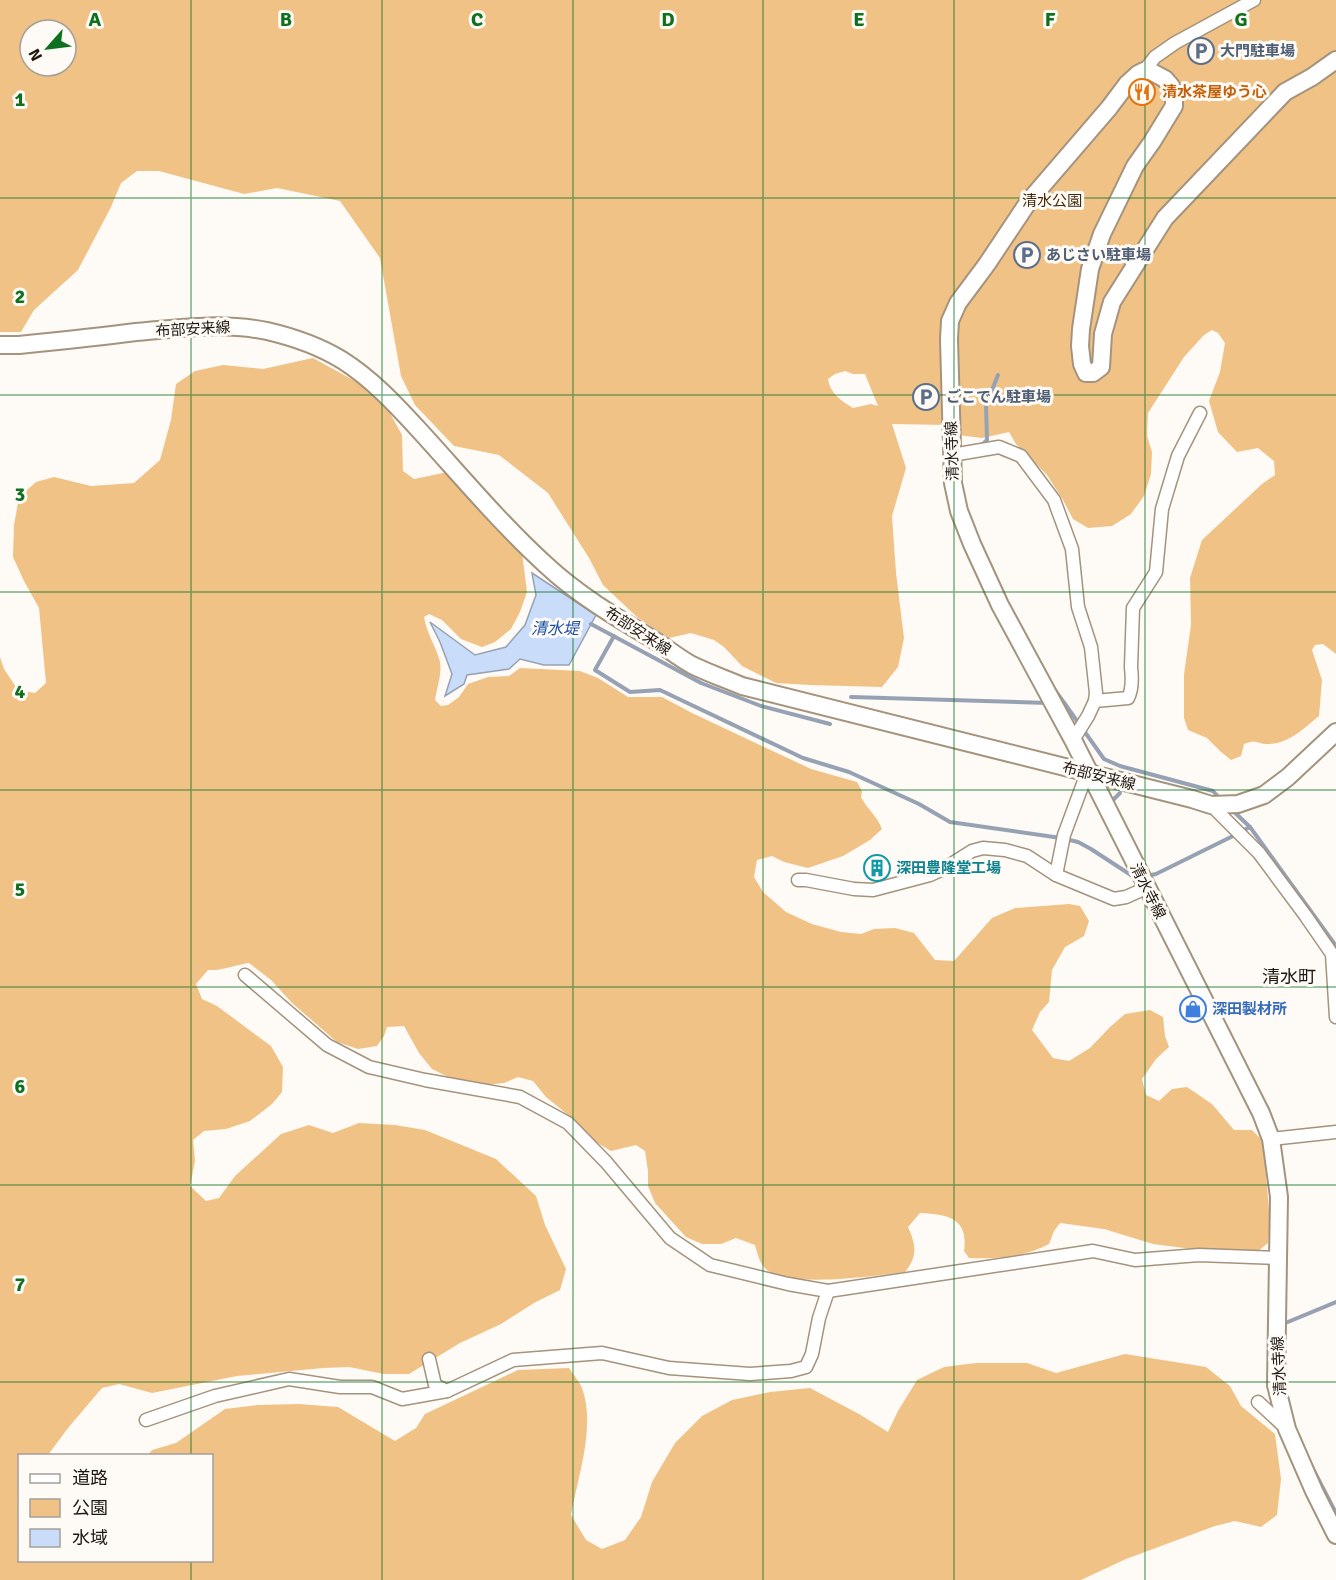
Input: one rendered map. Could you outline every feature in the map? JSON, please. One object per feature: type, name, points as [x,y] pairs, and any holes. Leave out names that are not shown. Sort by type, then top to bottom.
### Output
[{"type":"main road","points":[[1144,71],[1150,71],[1165,79],[1174,96],[1174,106],[1130,176],[1102,234],[1090,269],[1080,346],[1082,364],[1086,373],[1093,374],[1101,366],[1103,334],[1112,302],[1165,218],[1285,92],[1336,60]]},
{"type":"main road","name":"清水寺線","points":[[1144,71],[1127,84],[1029,201],[958,303],[950,321],[949,339],[953,483],[959,511],[1000,605],[1073,740],[1261,1113],[1271,1139],[1279,1197],[1276,1385],[1287,1429],[1336,1535]]},
{"type":"main road","name":"布部安来線","points":[[0,345],[215,326],[245,327],[297,339],[321,348],[370,381],[421,432],[502,522],[569,585],[625,624],[692,665],[742,686],[1192,799],[1211,806],[1238,804],[1264,795],[1288,777],[1336,732]]},
{"type":"street","points":[[1144,71],[1155,57],[1175,43],[1254,0]]},
{"type":"street","points":[[1095,701],[1124,699],[1130,695],[1133,608],[1156,572],[1162,509],[1178,456],[1200,413]]},
{"type":"street","points":[[952,455],[999,447],[1021,456],[1054,500],[1072,549],[1078,607],[1091,647],[1096,693],[1088,716],[1073,740]]},
{"type":"street","points":[[1056,875],[1064,835],[1084,781],[1090,774]]},
{"type":"street","points":[[1211,806],[1259,854],[1332,954],[1336,1017]]},
{"type":"street","points":[[798,880],[854,890],[873,890],[930,875],[972,851],[983,848],[1005,849],[1027,856],[1056,875],[1114,899],[1126,897],[1146,888]]},
{"type":"street","points":[[245,975],[327,1045],[369,1067],[425,1080],[520,1097],[568,1123],[606,1162],[670,1238],[710,1265],[828,1291],[1093,1251],[1135,1260],[1199,1255],[1277,1257]]},
{"type":"street","points":[[1271,1139],[1336,1132]]},
{"type":"street","points":[[147,1420],[215,1396],[289,1379],[340,1387],[372,1387],[402,1399],[447,1392],[513,1360],[602,1353],[669,1368],[750,1374],[791,1371],[806,1367],[812,1354],[819,1318],[828,1291]]},
{"type":"street","points":[[429,1359],[435,1385],[447,1392]]},
{"type":"street","points":[[1258,1402],[1287,1429]]},
{"type":"green space","name":"清水公園","points":[[0,0],[1336,0],[1336,654],[1323,644],[1315,645],[1312,650],[1322,680],[1319,716],[1283,741],[1268,744],[1254,742],[1244,744],[1241,756],[1231,760],[1207,738],[1188,730],[1184,718],[1184,674],[1191,625],[1190,578],[1202,540],[1262,484],[1275,475],[1274,461],[1258,448],[1237,452],[1218,432],[1209,401],[1220,372],[1225,343],[1218,333],[1212,330],[1204,335],[1184,357],[1148,413],[1147,436],[1152,452],[1151,474],[1144,496],[1131,514],[1112,526],[1088,528],[1073,519],[1047,475],[1016,444],[1009,432],[982,438],[958,435],[947,425],[892,424],[906,468],[892,516],[904,638],[898,667],[882,687],[776,683],[742,666],[714,640],[691,633],[669,638],[638,618],[603,585],[589,558],[548,493],[499,455],[454,446],[415,405],[401,376],[380,258],[340,201],[277,188],[244,194],[159,171],[137,171],[121,183],[78,270],[34,310],[21,332],[0,332]],"holes":[[[845,371],[865,374],[878,406],[871,404],[853,408],[837,396],[828,379]]]},
{"type":"green space","points":[[313,358],[381,397],[402,435],[403,471],[414,479],[448,472],[522,553],[527,592],[511,629],[495,642],[482,647],[461,639],[442,620],[429,614],[424,617],[440,662],[440,676],[435,700],[441,706],[448,705],[459,697],[468,684],[488,677],[509,676],[520,668],[580,671],[598,678],[628,697],[662,697],[811,769],[857,782],[862,791],[861,797],[882,829],[870,840],[843,856],[808,868],[784,862],[772,856],[757,860],[754,877],[763,892],[786,912],[812,924],[841,932],[861,934],[874,929],[895,928],[914,933],[935,960],[954,961],[992,918],[1015,908],[1069,904],[1080,906],[1089,921],[1084,936],[1065,947],[1052,970],[1049,1002],[1040,1012],[1032,1030],[1053,1058],[1069,1061],[1090,1048],[1125,1014],[1150,1010],[1163,1017],[1169,1047],[1156,1059],[1142,1079],[1146,1095],[1159,1101],[1172,1089],[1187,1087],[1212,1104],[1234,1130],[1252,1130],[1263,1141],[1270,1221],[1268,1243],[1258,1251],[1192,1249],[1153,1244],[1104,1229],[1060,1223],[1049,1244],[1030,1252],[990,1258],[969,1258],[964,1251],[963,1231],[954,1220],[939,1215],[920,1213],[908,1227],[913,1239],[914,1255],[905,1272],[813,1280],[778,1275],[762,1265],[755,1245],[736,1238],[721,1244],[702,1244],[686,1237],[655,1203],[648,1186],[645,1151],[636,1145],[611,1151],[594,1141],[546,1097],[533,1081],[518,1077],[504,1083],[483,1085],[452,1079],[432,1069],[419,1053],[404,1026],[387,1027],[377,1046],[358,1049],[337,1042],[292,1003],[271,980],[249,963],[219,970],[208,970],[196,984],[202,999],[217,1006],[271,1046],[283,1067],[282,1092],[272,1104],[250,1121],[226,1129],[204,1131],[193,1140],[195,1161],[190,1186],[206,1201],[219,1198],[235,1176],[281,1134],[309,1125],[333,1133],[359,1123],[395,1125],[425,1130],[496,1159],[536,1196],[545,1225],[566,1269],[560,1290],[501,1324],[460,1343],[409,1374],[384,1374],[349,1367],[323,1368],[237,1376],[152,1393],[119,1384],[102,1388],[49,1454],[18,1454],[18,1562],[213,1562],[213,1454],[149,1454],[152,1450],[176,1443],[225,1409],[257,1405],[299,1404],[338,1407],[395,1441],[416,1428],[425,1414],[518,1370],[569,1368],[582,1388],[587,1418],[587,1435],[571,1515],[586,1540],[602,1549],[625,1540],[641,1517],[652,1482],[675,1443],[702,1416],[732,1400],[770,1392],[810,1388],[888,1432],[917,1380],[944,1367],[976,1363],[1027,1363],[1056,1373],[1125,1354],[1206,1367],[1230,1386],[1241,1406],[1275,1434],[1281,1479],[1277,1515],[1261,1527],[1235,1521],[1215,1526],[1126,1559],[1081,1580],[0,1580],[0,657],[4,669],[18,690],[35,693],[46,683],[39,608],[13,557],[14,525],[19,497],[36,482],[54,477],[91,486],[134,483],[160,460],[171,420],[176,384],[195,371],[223,365],[263,369]]},
{"type":"water","name":"清水堤","points":[[532,573],[596,615],[569,665],[544,665],[520,659],[509,669],[467,675],[464,684],[445,696],[452,674],[430,622],[475,655],[506,647],[525,625],[536,595]]},
{"type":"waterway","points":[[981,446],[987,440],[986,405],[998,375]]},
{"type":"waterway","points":[[591,624],[701,683],[761,706],[830,724]]},
{"type":"waterway","points":[[614,636],[595,670],[630,692],[660,690],[803,758],[849,772],[919,804],[950,822],[1078,842],[1137,879]]},
{"type":"waterway","points":[[1054,689],[1065,704]]},
{"type":"waterway","points":[[851,697],[1048,703]]},
{"type":"waterway","points":[[1059,703],[1065,704],[1104,759],[1120,766],[1213,791],[1221,800]]},
{"type":"waterway","points":[[1113,803],[1112,801],[1120,793]]},
{"type":"waterway","points":[[1231,809],[1250,827],[1336,946]]},
{"type":"waterway","points":[[1242,831],[1250,827]]},
{"type":"waterway","points":[[1147,876],[1156,874],[1235,835]]},
{"type":"waterway","points":[[1267,1107],[1274,1125]]},
{"type":"waterway","points":[[1283,1324],[1336,1302]]},
{"type":"waterway","points":[[1311,1465],[1336,1513]]},
{"type":"place","name":"大門駐車場","points":[[1201,51]]},
{"type":"place","name":"清水茶屋ゆう心","points":[[1142,92]]},
{"type":"place","name":"あじさい駐車場","points":[[1027,255]]},
{"type":"place","name":"ごこでん駐車場","points":[[926,397]]},
{"type":"place","name":"深田豊隆堂工場","points":[[877,868]]},
{"type":"place","name":"深田製材所","points":[[1193,1009]]},
{"type":"district","name":"清水町","points":[[1289,977]]}]
